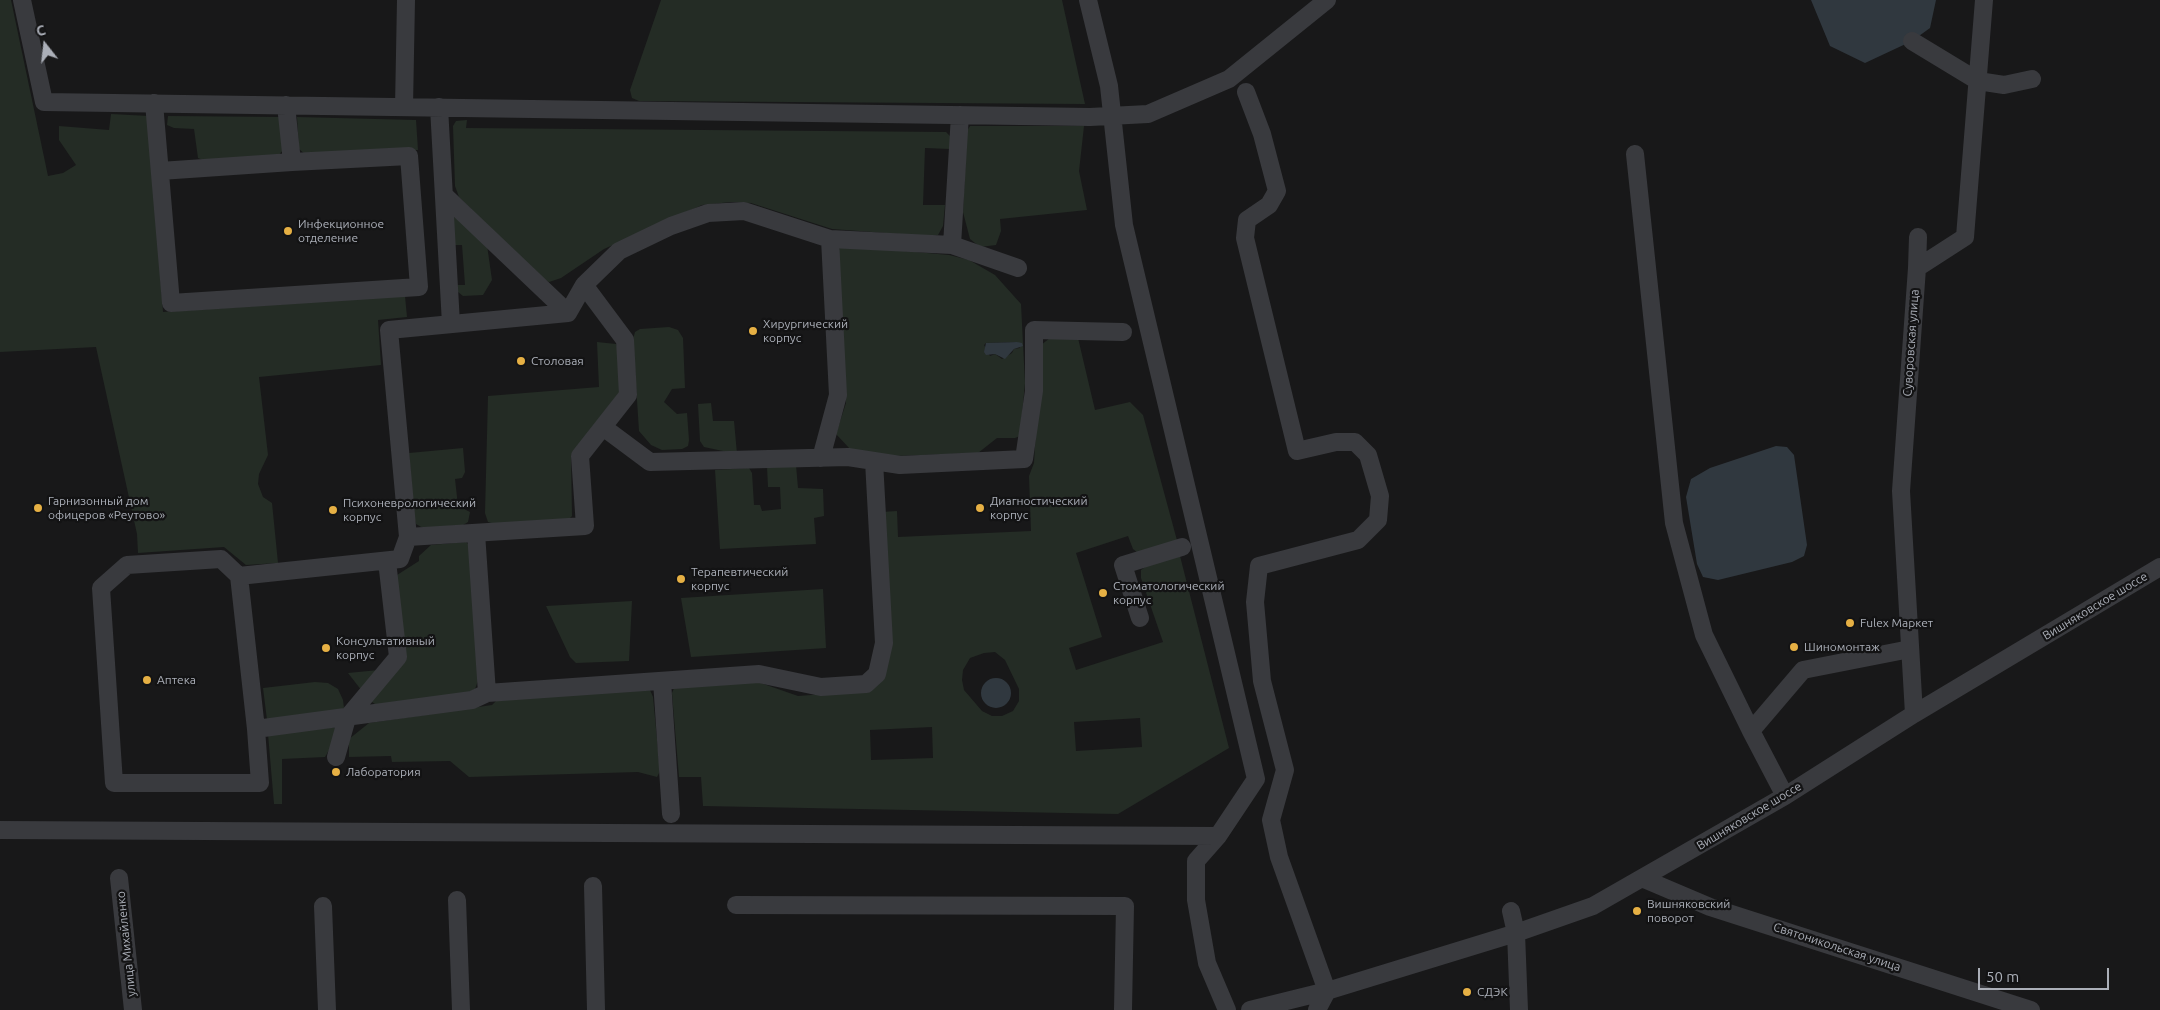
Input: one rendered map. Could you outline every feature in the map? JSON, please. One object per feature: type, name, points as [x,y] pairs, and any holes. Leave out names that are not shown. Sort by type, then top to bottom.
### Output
[{"type":"street","points":[[22,0],[44,102],[1112,116],[1148,114],[1229,79],[1327,0]]},
{"type":"street","points":[[404,107],[406,0]]},
{"type":"street","points":[[1088,0],[1109,86],[1124,225],[1256,779],[1218,836],[1196,861],[1196,900],[1207,963],[1228,1010]]},
{"type":"street","points":[[1917,268],[1965,237],[1984,0]]},
{"type":"street","points":[[1912,41],[1978,81],[2004,85],[2032,79]]},
{"type":"street","points":[[1246,92],[1262,134],[1277,191],[1269,205],[1247,220],[1245,238],[1297,451],[1336,442],[1355,442],[1368,455],[1380,496],[1378,520],[1358,540],[1259,566],[1255,602],[1262,681],[1285,770],[1271,820],[1279,857],[1327,991],[1317,1010]]},
{"type":"street","points":[[154,103],[171,303],[419,287],[409,156],[160,171]]},
{"type":"street","points":[[286,105],[292,162]]},
{"type":"street","points":[[439,107],[451,324]]},
{"type":"street","points":[[952,245],[960,115]]},
{"type":"street","points":[[1635,154],[1674,523],[1704,635],[1785,796]]},
{"type":"street","points":[[444,195],[568,313]]},
{"type":"street","points":[[568,313],[584,285],[619,251],[671,226],[708,213],[744,211],[830,240],[952,245],[1018,268]]},
{"type":"street","name":"Суворовская улица","points":[[1914,714],[1910,650],[1898,534],[1918,237]]},
{"type":"street","points":[[821,458],[838,395],[830,240]]},
{"type":"street","points":[[408,537],[585,526],[580,456],[628,395],[625,340],[584,285]]},
{"type":"street","points":[[239,576],[400,559],[408,537],[389,330],[568,313]]},
{"type":"street","points":[[603,427],[650,462],[848,457],[900,465],[1024,459],[1034,391],[1034,330],[1123,332]]},
{"type":"street","points":[[256,729],[472,700],[487,693],[760,674],[821,687],[866,684],[877,674],[884,643],[874,461]]},
{"type":"street","points":[[476,533],[487,693]]},
{"type":"street","points":[[1140,618],[1123,565],[1182,548]]},
{"type":"street","points":[[221,559],[239,576],[256,729],[260,783],[114,783],[101,588],[126,565],[221,559]]},
{"type":"street","points":[[336,757],[347,718],[398,657],[388,561]]},
{"type":"street","name":"Вишняковское шоссе","points":[[1250,1010],[1327,991],[1516,933],[1593,906],[1785,796],[1914,714],[2160,567]]},
{"type":"street","points":[[1751,731],[1802,670],[1910,650]]},
{"type":"street","points":[[662,681],[671,814]]},
{"type":"street","points":[[0,830],[1218,836]]},
{"type":"street","name":"улица Михайленко","points":[[119,878],[133,1010]]},
{"type":"street","name":"Святоникольская улица","points":[[1644,878],[1710,907],[2032,1010]]},
{"type":"street","points":[[593,886],[596,1010]]},
{"type":"street","points":[[457,900],[461,1010]]},
{"type":"street","points":[[736,905],[1125,906],[1123,1010]]},
{"type":"street","points":[[323,906],[327,1010]]},
{"type":"street","points":[[1510,911],[1516,933],[1519,1010]]},
{"type":"shaded area","points":[[0,0],[11,0],[48,176],[63,173],[76,165],[59,140],[59,126],[109,130],[111,114],[149,116],[163,312],[405,296],[407,317],[378,320],[381,365],[259,377],[268,455],[259,474],[258,484],[263,497],[272,503],[278,563],[246,565],[224,547],[138,553],[137,534],[96,347],[0,352]]},
{"type":"shaded area","points":[[661,0],[1062,0],[1085,104],[639,101],[632,98],[630,90]]},
{"type":"shaded area","points":[[1811,0],[1936,0],[1930,28],[1912,41],[1865,63],[1830,46]]},
{"type":"shaded area","points":[[168,116],[281,117],[284,149],[277,157],[205,161],[198,158],[194,129],[174,128],[167,125]]},
{"type":"shaded area","points":[[297,117],[416,120],[418,150],[306,155],[299,149]]},
{"type":"shaded area","points":[[467,120],[466,128],[946,132],[951,137],[950,149],[925,148],[923,205],[945,205],[943,226],[938,235],[926,236],[832,229],[751,203],[731,202],[702,205],[604,249],[561,278],[549,282],[540,277],[459,197],[455,186],[453,126],[456,121]]},
{"type":"shaded area","points":[[970,126],[1084,126],[1079,171],[1087,210],[1000,219],[1001,231],[996,245],[980,247],[970,239],[963,212],[967,131]]},
{"type":"shaded area","points":[[455,217],[487,245],[492,280],[483,295],[463,296],[458,292],[457,285],[465,285],[462,245],[455,245],[452,219]]},
{"type":"shaded area","points":[[849,246],[949,255],[969,260],[995,275],[1021,304],[1025,383],[1020,436],[1015,438],[997,438],[978,453],[895,456],[850,449],[836,434],[846,403],[837,257],[840,247]],"holes":[[[1017,342],[1020,348],[1014,349],[1012,353],[1002,359],[995,354],[990,356],[984,345],[986,343]]]},
{"type":"shaded area","points":[[669,327],[678,330],[683,338],[685,388],[672,389],[664,402],[677,414],[687,413],[689,440],[688,446],[682,449],[662,450],[651,445],[639,431],[633,339],[635,332],[640,329]]},
{"type":"shaded area","points":[[1050,338],[1078,338],[1095,410],[1130,402],[1143,415],[1178,544],[1138,553],[1133,549],[1128,536],[1076,553],[1102,637],[1069,648],[1076,670],[1163,642],[1141,578],[1141,570],[1148,565],[1180,556],[1229,748],[1118,814],[703,806],[701,777],[679,777],[672,693],[675,686],[755,681],[798,696],[865,691],[884,676],[882,512],[897,511],[898,537],[1031,531],[1029,476],[1034,463],[1041,345]],"holes":[[[995,652],[1005,660],[1019,689],[1019,701],[1013,711],[1002,716],[992,716],[982,711],[964,690],[962,680],[963,670],[970,658],[984,653]],[[1140,718],[1142,747],[1076,751],[1074,722]],[[932,727],[933,758],[871,760],[870,730]]]},
{"type":"shaded area","points":[[597,342],[616,344],[619,351],[622,389],[571,456],[572,516],[568,520],[495,524],[488,522],[485,513],[488,396],[599,387]]},
{"type":"shaded area","points":[[986,343],[1022,343],[1023,346],[1014,349],[1005,359],[995,354],[986,355],[984,352]]},
{"type":"shaded area","points":[[711,403],[713,421],[734,421],[737,454],[704,447],[700,441],[698,404]]},
{"type":"shaded area","points":[[1776,446],[1787,447],[1794,455],[1807,545],[1804,556],[1792,562],[1718,580],[1703,577],[1697,564],[1686,497],[1691,479],[1710,468]]},
{"type":"shaded area","points":[[463,448],[465,472],[462,478],[455,479],[458,506],[470,512],[468,522],[463,525],[423,528],[416,524],[414,517],[409,453]]},
{"type":"shaded area","points":[[796,465],[798,488],[823,489],[824,516],[814,518],[816,544],[720,549],[715,470],[749,468],[752,473],[754,505],[760,505],[762,511],[781,509],[780,487],[768,487],[767,467]]},
{"type":"shaded area","points":[[466,542],[470,546],[479,678],[475,689],[465,694],[378,706],[369,700],[348,673],[399,668],[397,575],[419,561],[419,556],[431,545]]},
{"type":"shaded area","points":[[823,589],[826,648],[691,657],[681,598]]},
{"type":"shaded area","points":[[632,601],[629,661],[576,663],[570,657],[546,606]]},
{"type":"shaded area","points":[[996,678],[1006,683],[1011,693],[1006,703],[996,708],[986,703],[981,693],[986,683]]},
{"type":"shaded area","points":[[315,682],[328,683],[338,689],[344,708],[339,711],[267,720],[263,688]]},
{"type":"shaded area","points":[[650,690],[653,697],[660,771],[657,777],[638,772],[469,777],[450,761],[392,762],[391,756],[349,757],[349,739],[369,723],[492,705],[498,699]]},
{"type":"shaded area","points":[[338,727],[339,733],[325,757],[282,759],[282,804],[274,804],[268,734]]},
{"type":"place","name":"Инфекционное отделение","points":[[288,231]]},
{"type":"place","name":"Хирургический корпус","points":[[753,331]]},
{"type":"place","name":"Столовая","points":[[521,361]]},
{"type":"place","name":"Гарнизонный дом офицеров «Реутово»","points":[[38,508]]},
{"type":"place","name":"Диагностический корпус","points":[[980,508]]},
{"type":"place","name":"Психоневрологический корпус","points":[[333,510]]},
{"type":"place","name":"Терапевтический корпус","points":[[681,579]]},
{"type":"place","name":"Стоматологический корпус","points":[[1103,593]]},
{"type":"place","name":"Fulex Маркет","points":[[1850,623]]},
{"type":"place","name":"Шиномонтаж","points":[[1794,647]]},
{"type":"place","name":"Консультативный корпус","points":[[326,648]]},
{"type":"place","name":"Аптека","points":[[147,680]]},
{"type":"place","name":"Лаборатория","points":[[336,772]]},
{"type":"place","name":"Вишняковский поворот","points":[[1637,911]]},
{"type":"place","name":"СДЭК","points":[[1467,992]]}]
